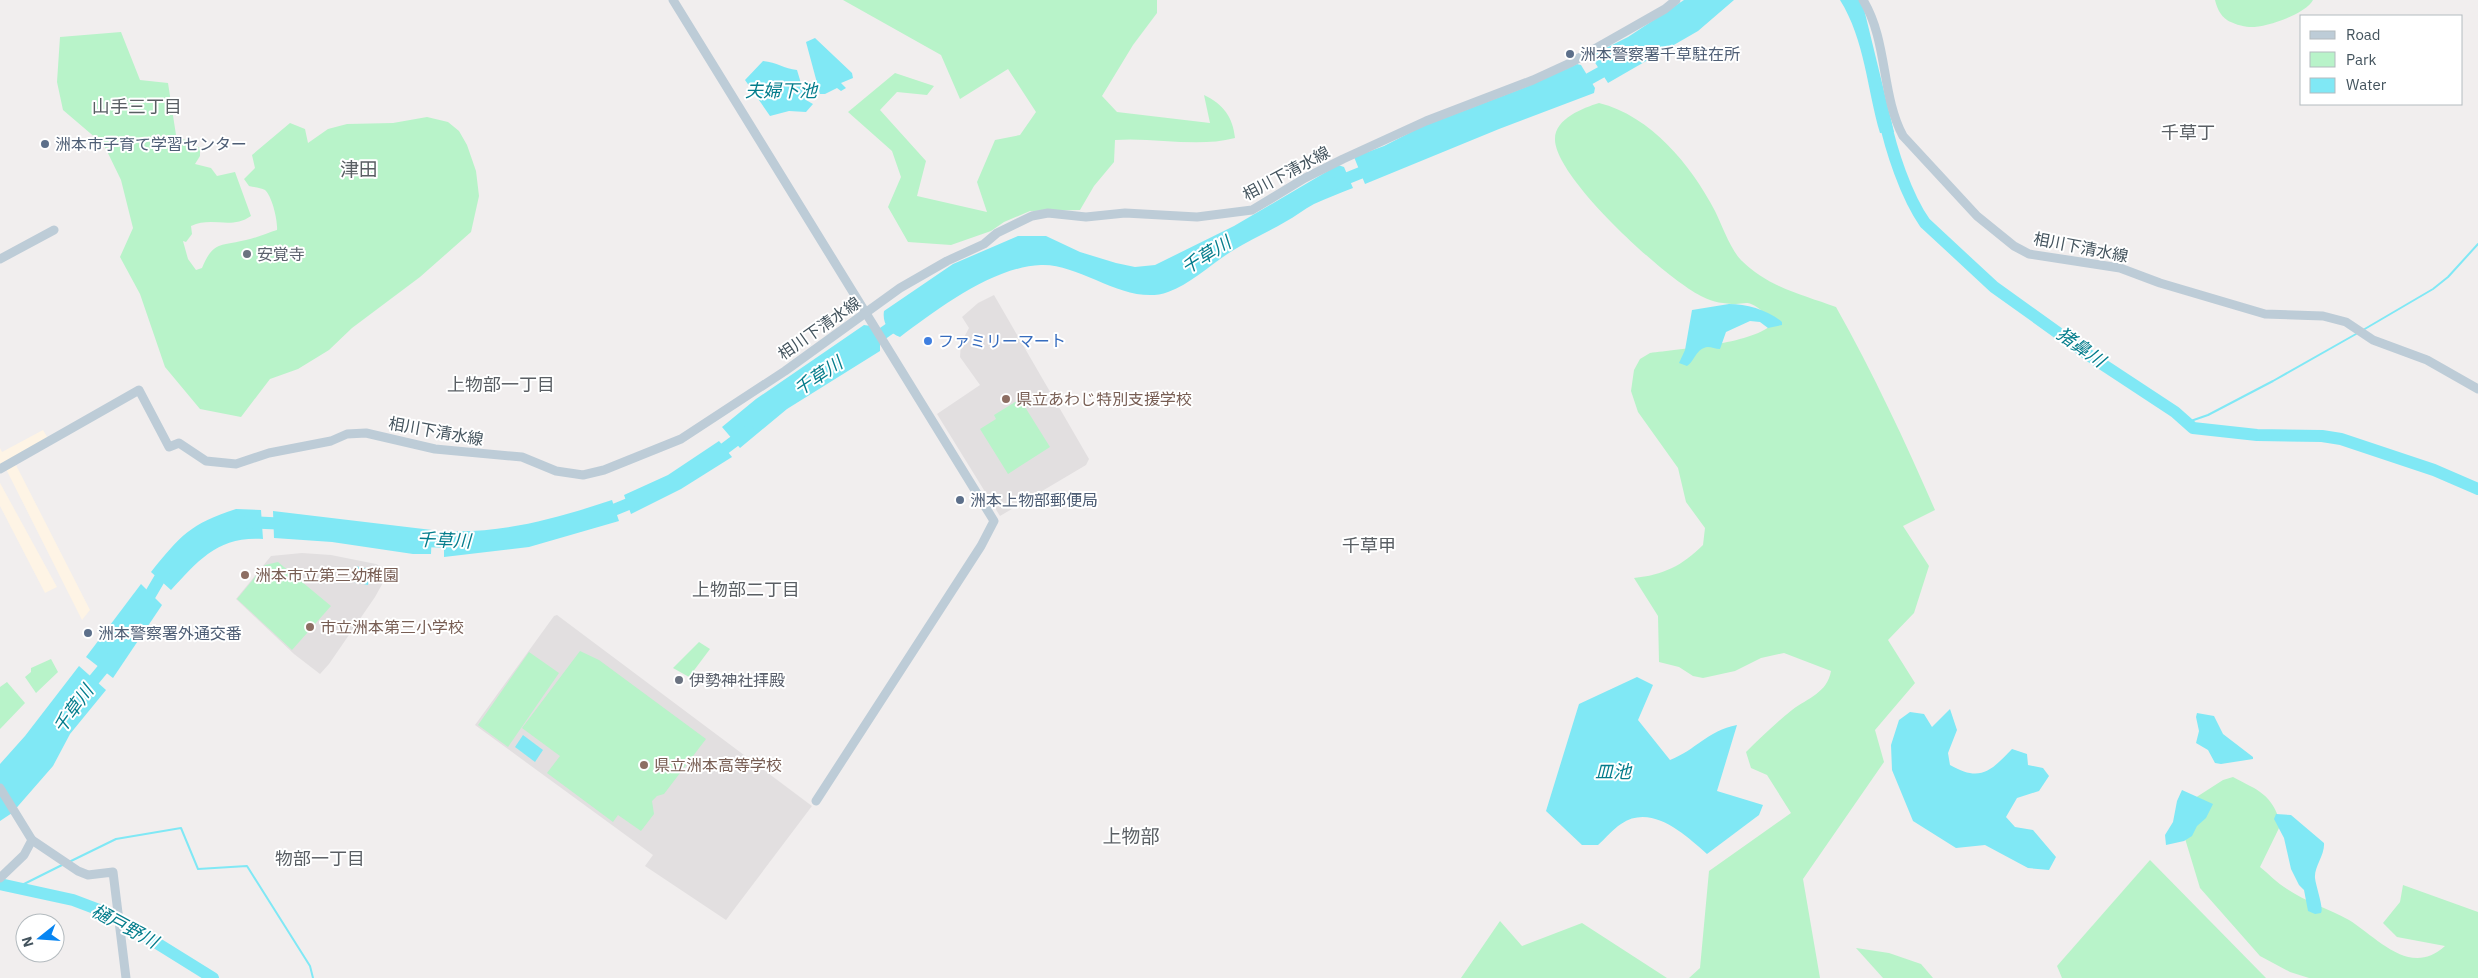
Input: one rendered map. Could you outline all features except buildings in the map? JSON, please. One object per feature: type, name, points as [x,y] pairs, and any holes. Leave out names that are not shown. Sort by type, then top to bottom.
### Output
[{"type":"main road","points":[[673,0],[776,170],[990,513],[994,525],[816,801]]},
{"type":"main road","name":"相川下清水線","points":[[0,469],[139,390],[169,447],[179,443],[206,461],[213,463],[236,464],[268,453],[330,441],[346,434],[366,433],[435,449],[522,457],[556,471],[583,475],[604,470],[680,439],[778,376],[900,288],[931,270],[984,244],[996,233],[1032,216],[1048,212],[1086,217],[1125,212],[1197,217],[1252,210],[1305,178],[1343,159],[1426,121],[1533,80],[1576,61],[1665,9],[1676,0]]},
{"type":"main road","name":"相川下清水線","points":[[1863,0],[1869,10],[1876,33],[1897,122],[1904,136],[1977,216],[2014,246],[2029,254],[2120,268],[2160,283],[2265,314],[2323,316],[2346,322],[2373,340],[2427,360],[2478,389]]},
{"type":"main road","points":[[0,260],[54,230]]},
{"type":"main road","points":[[0,788],[32,840],[88,875],[113,872],[126,978]]},
{"type":"main road","points":[[3,876],[24,855],[32,840]]},
{"type":"shaded area","name":"県立あわじ特別支援学校","points":[[994,295],[1089,459],[1086,465],[1000,516],[937,414],[980,385],[960,357],[961,343],[969,328],[962,317],[978,303]]},
{"type":"shaded area","points":[[43,430],[49,440],[0,466],[0,448],[2,452]]},
{"type":"shaded area","points":[[16,465],[90,610],[82,620],[6,469]]},
{"type":"shaded area","points":[[0,483],[57,587],[45,593],[0,506]]},
{"type":"shaded area","name":"市立洲本第三小学校","points":[[302,553],[331,555],[376,564],[390,570],[375,597],[329,664],[320,674],[294,654],[236,599],[271,556]]},
{"type":"shaded area","name":"県立洲本高等学校","points":[[557,615],[812,806],[726,920],[645,866],[653,855],[475,725],[554,616]]},
{"type":"green space","points":[[843,0],[1157,0],[1157,13],[1133,45],[1102,96],[1117,112],[1210,123],[1204,95],[1217,103],[1226,112],[1232,124],[1235,138],[1206,142],[1115,140],[1114,162],[1094,186],[1080,210],[1030,211],[1004,222],[991,231],[951,245],[908,242],[888,207],[901,177],[892,151],[848,112],[895,73],[934,86],[927,95],[897,92],[880,110],[926,161],[917,196],[987,212],[977,182],[995,140],[1020,135],[1036,112],[1008,69],[960,99],[941,55]]},
{"type":"green space","points":[[2215,0],[2313,0],[2294,15],[2274,23],[2249,27],[2227,20],[2219,11]]},
{"type":"green space","points":[[121,32],[140,80],[168,83],[176,135],[200,148],[200,156],[195,164],[211,168],[217,176],[235,172],[251,216],[236,222],[206,222],[191,226],[192,234],[186,242],[183,241],[188,259],[196,270],[202,268],[210,253],[219,246],[277,230],[277,221],[268,193],[263,189],[249,186],[244,179],[255,168],[252,155],[290,123],[305,129],[308,143],[328,129],[347,124],[393,123],[427,117],[448,122],[459,131],[467,145],[476,171],[479,196],[471,232],[420,277],[352,328],[329,350],[298,369],[270,379],[241,417],[200,409],[165,367],[140,294],[120,257],[133,228],[121,180],[104,145],[63,110],[57,82],[60,37]]},
{"type":"green space","points":[[1599,103],[1618,109],[1636,119],[1668,145],[1705,194],[1738,257],[1752,270],[1774,284],[1836,307],[1888,407],[1935,510],[1903,526],[1929,566],[1914,613],[1888,640],[1915,683],[1875,730],[1884,762],[1803,879],[1820,978],[1689,978],[1700,968],[1709,871],[1791,813],[1767,775],[1751,768],[1746,752],[1792,710],[1821,690],[1831,671],[1784,653],[1761,658],[1735,671],[1703,678],[1693,676],[1679,667],[1659,662],[1658,616],[1634,578],[1654,575],[1680,564],[1703,545],[1705,528],[1686,502],[1678,468],[1638,412],[1631,391],[1634,370],[1640,359],[1650,353],[1732,341],[1748,337],[1771,325],[1758,307],[1748,303],[1723,303],[1703,297],[1665,271],[1616,227],[1593,203],[1574,179],[1560,157],[1555,140],[1556,133],[1564,120],[1578,111]]},
{"type":"green space","points":[[1020,399],[1050,447],[1008,474],[980,429],[996,419],[994,415]]},
{"type":"green space","points":[[278,562],[331,606],[292,650],[237,599],[265,565]]},
{"type":"green space","points":[[699,642],[710,649],[689,677],[673,668]]},
{"type":"green space","points":[[580,651],[599,660],[706,739],[664,794],[657,796],[652,801],[654,814],[641,831],[618,815],[613,822],[547,773],[560,756],[522,728]]},
{"type":"green space","points":[[529,652],[559,673],[508,747],[478,725]]},
{"type":"green space","points":[[51,659],[58,672],[36,693],[25,677],[31,672],[31,668]]},
{"type":"green space","points":[[7,682],[25,703],[0,729],[0,687]]},
{"type":"green space","points":[[2233,777],[2263,794],[2277,814],[2281,824],[2260,867],[2276,881],[2302,898],[2349,920],[2383,945],[2407,957],[2419,958],[2432,955],[2445,946],[2397,937],[2383,923],[2400,902],[2403,885],[2478,912],[2478,978],[2309,978],[2290,972],[2260,956],[2200,888],[2183,832],[2195,798],[2223,780]]},
{"type":"green space","points":[[2150,860],[2266,978],[2062,978],[2057,966]]},
{"type":"green space","points":[[1500,921],[1522,946],[1582,923],[1667,978],[1461,978]]},
{"type":"green space","points":[[1856,948],[1889,953],[1921,964],[1933,978],[1883,978]]},
{"type":"water","points":[[1684,0],[1734,0],[1698,31],[1608,83],[1594,61],[1594,54],[1628,37]]},
{"type":"water","points":[[1840,0],[1859,0],[1864,9],[1894,132],[1880,133],[1855,31]]},
{"type":"water","points":[[815,38],[852,73],[853,78],[841,83],[846,88],[841,91],[837,88],[825,94],[820,94],[806,42]]},
{"type":"water","name":"夫婦下池","points":[[763,61],[797,70],[806,100],[813,104],[806,112],[789,111],[770,116],[745,80]]},
{"type":"water","points":[[1577,64],[1581,65],[1595,88],[1594,93],[1499,129],[1365,184],[1354,157],[1384,146],[1421,127],[1526,87]]},
{"type":"water","points":[[1338,165],[1344,167],[1353,188],[1310,206],[1289,220],[1238,247],[1193,279],[1168,292],[1153,295],[1137,294],[1121,290],[1072,270],[1041,265],[1004,273],[985,281],[948,302],[900,337],[890,330],[885,323],[884,311],[953,264],[1018,236],[1046,236],[1080,252],[1116,263],[1135,267],[1155,265],[1234,226]]},
{"type":"water","points":[[1729,304],[1743,305],[1764,311],[1782,322],[1782,325],[1768,328],[1760,322],[1750,321],[1726,332],[1720,349],[1704,348],[1698,352],[1687,366],[1679,363],[1685,350],[1692,310]]},
{"type":"water","points":[[864,325],[871,326],[880,341],[880,351],[787,409],[740,448],[722,427],[756,399]]},
{"type":"water","points":[[719,441],[732,457],[681,489],[631,514],[624,495],[668,475]]},
{"type":"water","points":[[612,500],[619,521],[529,547],[444,557],[444,531],[487,530],[530,523],[550,519]]},
{"type":"water","points":[[236,509],[261,510],[263,539],[234,541],[221,546],[201,560],[171,590],[151,572],[170,549],[188,532],[220,514]]},
{"type":"water","points":[[273,511],[432,530],[431,554],[413,554],[332,542],[274,538]]},
{"type":"water","points":[[355,566],[380,572],[378,582],[369,580],[368,585],[354,582],[356,577],[353,576]]},
{"type":"water","points":[[141,584],[162,605],[113,678],[86,657]]},
{"type":"water","points":[[79,666],[106,690],[70,734],[53,766],[12,813],[0,821],[0,764],[25,736]]},
{"type":"water","name":"皿池","points":[[1637,677],[1653,685],[1638,720],[1670,760],[1709,736],[1737,725],[1717,791],[1763,805],[1759,815],[1707,854],[1689,838],[1667,824],[1656,819],[1644,817],[1633,818],[1621,824],[1598,845],[1582,845],[1546,811],[1579,704]]},
{"type":"water","points":[[1950,709],[1957,730],[1948,753],[1950,765],[1969,773],[1984,772],[1991,769],[2012,749],[2027,754],[2028,765],[2043,768],[2049,776],[2039,791],[2017,798],[2006,817],[2015,827],[2033,830],[2056,857],[2049,870],[2028,868],[1985,845],[1956,848],[1913,821],[1892,770],[1891,745],[1899,720],[1910,712],[1924,714],[1932,727]]},
{"type":"water","points":[[2197,713],[2214,716],[2223,734],[2253,757],[2253,759],[2221,764],[2215,763],[2208,750],[2196,743],[2199,731]]},
{"type":"water","points":[[523,735],[543,750],[535,762],[515,747]]},
{"type":"water","points":[[2182,790],[2213,804],[2206,818],[2197,826],[2192,836],[2184,841],[2166,845],[2165,835],[2173,822],[2177,801]]},
{"type":"water","points":[[2276,814],[2291,815],[2324,843],[2323,852],[2315,874],[2321,913],[2315,914],[2308,911],[2304,890],[2299,885],[2291,869],[2284,838],[2274,819]]},
{"type":"waterway","name":"千草川","points":[[1573,85],[1589,79],[1616,64]]},
{"type":"waterway","name":"猪鼻川","points":[[1884,117],[1900,172],[1912,200],[1925,223],[1994,287],[2093,358],[2175,412],[2193,428],[2257,435],[2322,436],[2341,439],[2434,470],[2478,489]]},
{"type":"waterway","name":"千草川","points":[[1333,184],[1375,167]]},
{"type":"waterway","points":[[2363,330],[2433,289],[2448,277],[2478,244]]},
{"type":"waterway","name":"千草川","points":[[869,343],[902,320]]},
{"type":"waterway","points":[[2185,423],[2208,415],[2356,334]]},
{"type":"waterway","name":"千草川","points":[[712,458],[748,431]]},
{"type":"waterway","name":"千草川","points":[[599,516],[643,498]]},
{"type":"waterway","name":"千草川","points":[[246,522],[289,524]]},
{"type":"waterway","name":"千草川","points":[[415,541],[460,542]]},
{"type":"waterway","name":"千草川","points":[[143,607],[167,566]]},
{"type":"waterway","name":"千草川","points":[[83,693],[112,658]]},
{"type":"waterway","points":[[69,862],[116,839],[181,828],[198,869],[247,866],[310,966],[313,978]]},
{"type":"waterway","points":[[18,887],[62,865]]},
{"type":"waterway","name":"樋戸野川","points":[[0,884],[73,900],[110,914],[213,978]]},
{"type":"place","name":"洲本警察署千草駐在所","points":[[1570,54]]},
{"type":"place","name":"洲本市子育て学習センター","points":[[45,144]]},
{"type":"place","name":"安覚寺","points":[[247,254]]},
{"type":"place","name":"ファミリーマート","points":[[928,341]]},
{"type":"place","name":"県立あわじ特別支援学校","points":[[1006,399]]},
{"type":"place","name":"洲本上物部郵便局","points":[[960,500]]},
{"type":"place","name":"洲本市立第三幼稚園","points":[[245,575]]},
{"type":"place","name":"市立洲本第三小学校","points":[[310,627]]},
{"type":"place","name":"洲本警察署外通交番","points":[[88,633]]},
{"type":"place","name":"伊勢神社拝殿","points":[[679,680]]},
{"type":"place","name":"県立洲本高等学校","points":[[644,765]]},
{"type":"district","name":"山手三丁目","points":[[137,106]]},
{"type":"district","name":"千草丁","points":[[2188,132]]},
{"type":"district","name":"津田","points":[[359,169]]},
{"type":"district","name":"上物部一丁目","points":[[501,384]]},
{"type":"district","name":"千草甲","points":[[1369,545]]},
{"type":"district","name":"上物部二丁目","points":[[746,589]]},
{"type":"district","name":"上物部","points":[[1131,836]]},
{"type":"district","name":"物部一丁目","points":[[320,858]]}]
